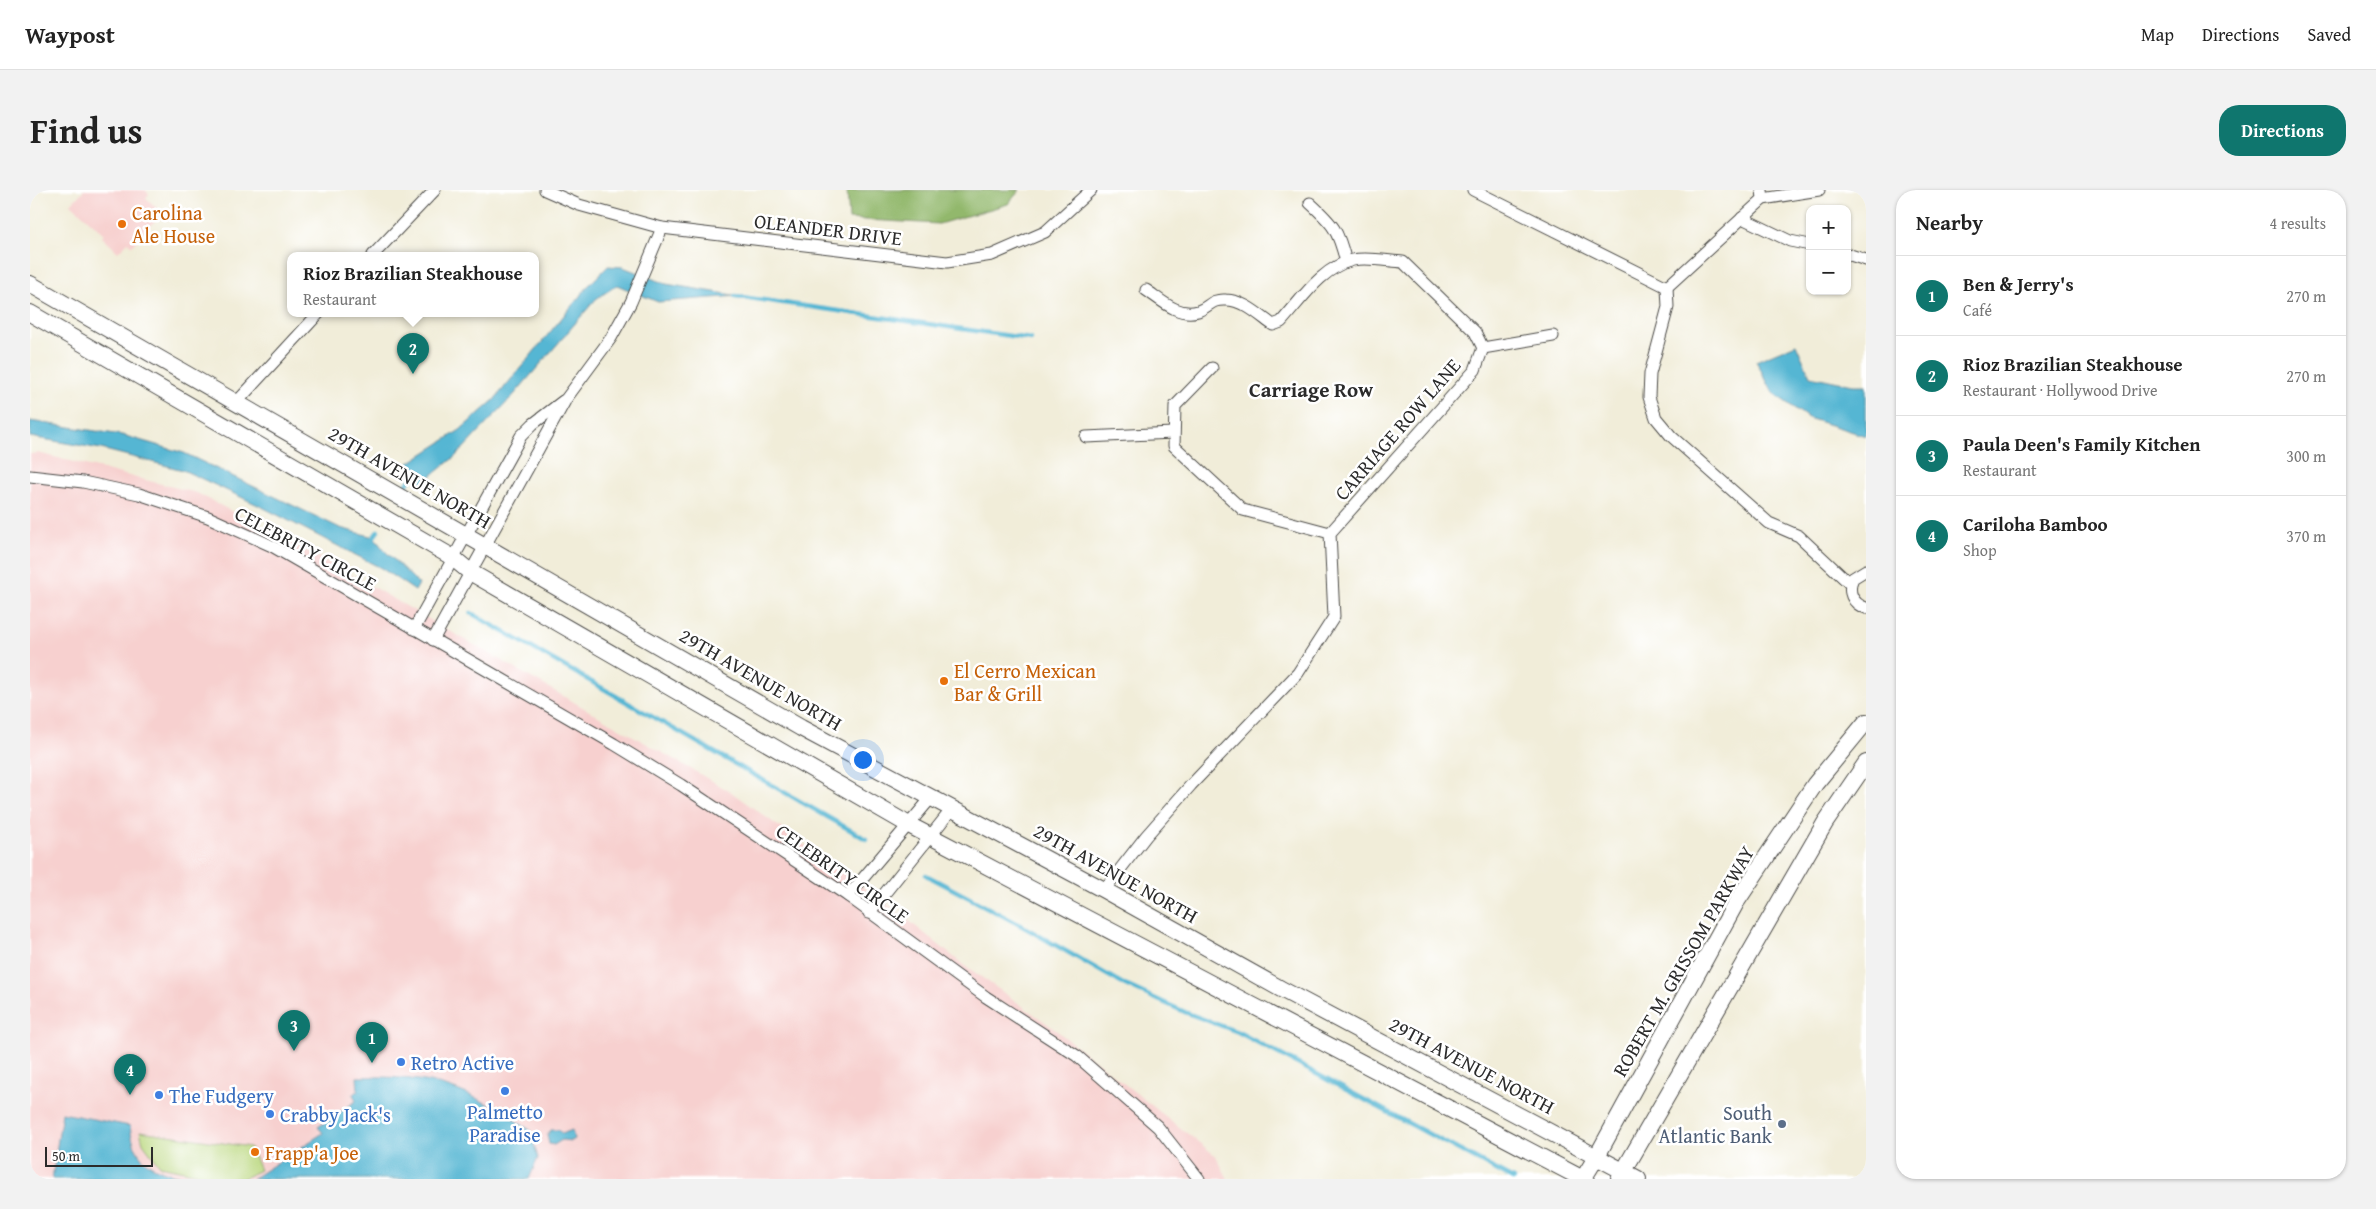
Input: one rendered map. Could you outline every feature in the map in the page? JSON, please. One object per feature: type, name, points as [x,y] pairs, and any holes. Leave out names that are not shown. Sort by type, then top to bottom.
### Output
[{"type":"main road","name":"29TH AVENUE NORTH","points":[[30,284],[801,728],[1104,890],[1281,989],[1598,1156],[1621,1175],[1638,1179]]},
{"type":"main road","points":[[30,313],[452,557],[470,572],[930,836],[1582,1179]]},
{"type":"main road","name":"ROBERT M. GRISSOM PARKWAY","points":[[1582,1179],[1598,1156],[1737,901],[1815,784],[1866,722]]},
{"type":"main road","points":[[1621,1175],[1825,823],[1866,763]]},
{"type":"street","points":[[376,252],[435,190]]},
{"type":"street","name":"OLEANDER DRIVE","points":[[545,190],[579,205],[662,228],[762,239],[836,251],[948,262],[992,255],[1045,232],[1091,190]]},
{"type":"street","points":[[1473,190],[1666,286]]},
{"type":"street","points":[[1666,286],[1742,218],[1763,195],[1820,190]]},
{"type":"street","points":[[1310,204],[1333,224],[1340,238],[1346,262]]},
{"type":"street","points":[[1742,218],[1790,241],[1806,244]]},
{"type":"street","points":[[433,640],[566,399],[611,338],[631,302],[662,228]]},
{"type":"street","points":[[1851,255],[1866,260]]},
{"type":"street","name":"CARRIAGE ROW LANE","points":[[1146,290],[1177,311],[1198,311],[1213,300],[1227,300],[1240,303],[1273,325],[1281,322],[1325,273],[1346,262],[1354,260],[1403,262],[1475,332],[1482,348],[1475,370],[1330,533]]},
{"type":"street","points":[[1666,286],[1668,307],[1650,374],[1649,397],[1656,418],[1671,436],[1770,523],[1799,536],[1850,584],[1852,598],[1856,603],[1866,608]]},
{"type":"street","points":[[236,403],[316,317]]},
{"type":"street","points":[[1482,348],[1553,336]]},
{"type":"street","points":[[1104,890],[1130,855],[1190,785],[1298,673],[1334,617],[1330,533],[1243,510],[1174,446],[1175,406],[1212,368]]},
{"type":"street","points":[[414,629],[465,533],[521,436],[539,419],[566,399]]},
{"type":"street","points":[[1086,436],[1174,433]]},
{"type":"street","name":"CELEBRITY CIRCLE","points":[[30,476],[83,482],[138,494],[208,518],[272,546],[614,744],[681,785],[848,896],[868,913],[986,998],[1077,1056],[1158,1127],[1199,1179]]},
{"type":"street","points":[[1850,584],[1857,574],[1866,570]]},
{"type":"street","points":[[848,896],[931,798]]},
{"type":"street","points":[[868,913],[952,809]]},
{"type":"shaded area","name":"Carolina Ale House","points":[[84,190],[145,190],[149,194],[146,198],[162,213],[132,246],[128,242],[118,252],[102,237],[104,234],[71,204]]},
{"type":"shaded area","points":[[38,453],[197,493],[357,578],[731,792],[899,913],[960,962],[1052,1027],[1216,1156],[1228,1179],[30,1179],[30,454]]},
{"type":"green space","points":[[847,190],[1020,190],[1008,204],[939,224],[849,219]]},
{"type":"green space","points":[[140,1131],[250,1147],[260,1170],[242,1179],[222,1179],[160,1166],[143,1143]]},
{"type":"water","points":[[608,266],[623,267],[666,284],[739,296],[658,302],[617,285],[596,299],[513,396],[456,456],[422,483],[398,470],[460,430],[494,400],[589,285]]},
{"type":"water","points":[[1796,344],[1810,376],[1853,385],[1866,385],[1866,436],[1808,418],[1773,393],[1756,361]]},
{"type":"water","points":[[30,421],[122,435],[184,453],[340,528],[374,537],[384,550],[419,584],[415,591],[381,568],[260,506],[183,470],[101,449],[30,437]]},
{"type":"water","points":[[357,1077],[384,1077],[429,1082],[468,1094],[508,1116],[530,1130],[538,1158],[529,1179],[252,1179],[323,1133],[318,1127],[356,1101],[353,1094],[358,1091]]},
{"type":"water","points":[[62,1113],[130,1126],[137,1150],[150,1165],[159,1170],[193,1179],[52,1179]]},
{"type":"water","points":[[551,1130],[559,1130],[562,1134],[572,1130],[574,1139],[571,1141],[562,1140],[554,1145],[549,1144],[547,1135]]},
{"type":"waterway","points":[[735,296],[1031,339]]},
{"type":"waterway","points":[[403,490],[413,475]]},
{"type":"waterway","points":[[370,542],[378,531]]},
{"type":"waterway","points":[[471,613],[866,839]]},
{"type":"waterway","points":[[926,875],[1024,927],[1123,984],[1187,1013],[1238,1032],[1513,1179]]},
{"type":"place","name":"Carolina Ale House","points":[[122,224]]},
{"type":"place","name":"Rioz Brazilian Steakhouse","points":[[413,374]]},
{"type":"place","name":"El Cerro Mexican Bar & Grill","points":[[944,681]]},
{"type":"place","name":"Paula Deen's Family Kitchen","points":[[294,1051]]},
{"type":"place","name":"Retro Active","points":[[401,1062]]},
{"type":"place","name":"Ben & Jerry's","points":[[372,1063]]},
{"type":"place","name":"Palmetto Paradise","points":[[505,1091]]},
{"type":"place","name":"Cariloha Bamboo","points":[[130,1095]]},
{"type":"place","name":"The Fudgery","points":[[159,1095]]},
{"type":"place","name":"Crabby Jack's","points":[[270,1114]]},
{"type":"place","name":"South Atlantic Bank","points":[[1782,1124]]},
{"type":"place","name":"Frapp'a Joe","points":[[255,1152]]},
{"type":"district","name":"Carriage Row","points":[[1311,389]]}]
